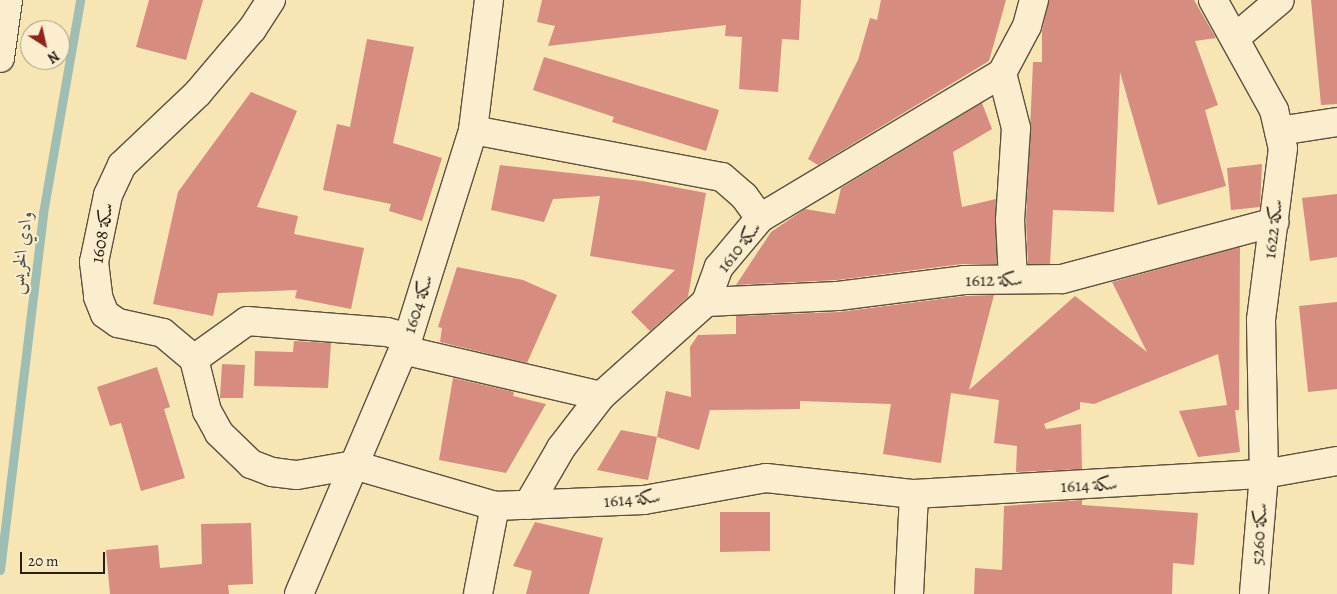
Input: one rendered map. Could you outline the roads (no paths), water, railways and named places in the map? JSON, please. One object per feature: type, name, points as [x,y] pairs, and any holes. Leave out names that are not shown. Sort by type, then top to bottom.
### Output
[{"type":"street","points":[[0,58],[8,0]]},
{"type":"street","name":"سكة 1608","points":[[194,359],[163,333],[118,323],[105,314],[98,297],[94,262],[108,195],[122,164],[198,93],[252,29],[272,0]]},
{"type":"street","name":"سكة 1604","points":[[299,594],[405,344],[473,130],[489,0]]},
{"type":"street","points":[[1013,279],[1010,220],[1016,128],[1002,73],[1027,26],[1034,0]]},
{"type":"street","name":"سكة 1622","points":[[1213,0],[1236,37],[1274,110],[1283,148],[1261,320],[1264,474]]},
{"type":"street","points":[[1236,37],[1280,0]]},
{"type":"street","name":"سكة 1610","points":[[528,506],[561,448],[601,396],[706,302],[719,267],[760,218],[1002,73]]},
{"type":"street","points":[[1279,130],[1337,122]]},
{"type":"street","points":[[473,130],[722,177],[744,196],[760,218]]},
{"type":"street","name":"سكة 1612","points":[[706,302],[838,296],[964,280],[1062,279],[1275,222]]},
{"type":"street","points":[[354,465],[297,475],[272,472],[251,464],[224,439],[208,411],[194,359],[247,321],[387,332],[405,344],[601,396]]},
{"type":"street","name":"سكة 1614","points":[[354,465],[495,506],[528,506],[644,500],[766,478],[914,494],[1264,474],[1337,461]]},
{"type":"street","name":"سكة 5260","points":[[1254,594],[1264,474]]},
{"type":"street","points":[[909,594],[914,494]]},
{"type":"street","points":[[478,594],[495,506]]},
{"type":"waterway","name":"وادي الخريس","points":[[0,570],[43,213],[80,0]]}]
